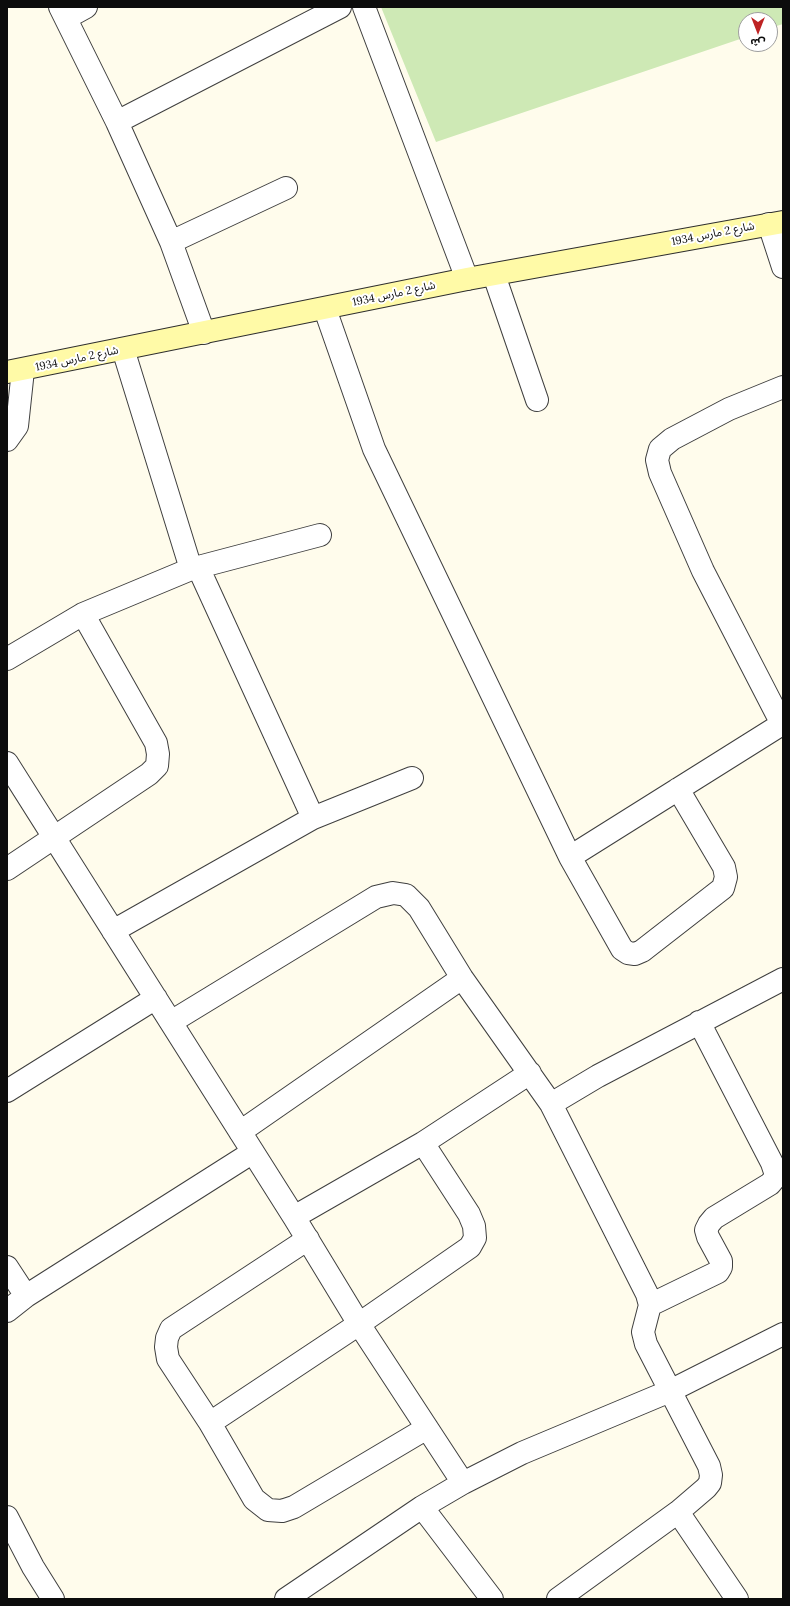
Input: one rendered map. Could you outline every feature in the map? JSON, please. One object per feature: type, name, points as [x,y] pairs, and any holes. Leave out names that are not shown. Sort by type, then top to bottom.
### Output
[{"type":"street","points":[[86,7],[63,13],[117,122],[171,242],[204,333]]},
{"type":"street","points":[[117,122],[340,7]]},
{"type":"street","points":[[364,7],[467,279]]},
{"type":"street","points":[[171,242],[286,188]]},
{"type":"street","points":[[776,223],[783,267]]},
{"type":"street","name":"شارع 2 مارس 1934","points":[[15,371],[467,279],[776,223]]},
{"type":"street","points":[[494,275],[537,400]]},
{"type":"street","points":[[324,309],[374,449],[570,857],[622,949],[628,953],[635,954],[642,951],[723,888],[726,877],[724,867],[678,789]]},
{"type":"street","points":[[123,349],[195,568],[313,818]]},
{"type":"street","points":[[7,440],[17,426],[15,371]]},
{"type":"street","points":[[570,857],[782,725],[704,571],[660,474],[657,460],[660,449],[672,439],[729,409],[783,387]]},
{"type":"street","points":[[7,659],[83,614],[195,568],[320,535]]},
{"type":"street","points":[[7,869],[149,774],[157,766],[158,754],[156,743],[83,614]]},
{"type":"street","points":[[7,763],[308,1239],[359,1324],[463,1483]]},
{"type":"street","points":[[113,931],[313,818],[412,778]]},
{"type":"street","points":[[171,1022],[376,897],[393,893],[406,895],[419,908],[462,978],[551,1104],[647,1294],[650,1305],[643,1332],[644,1338],[709,1466],[711,1475],[710,1483],[706,1488],[678,1512],[558,1599]]},
{"type":"street","points":[[240,1132],[462,978]]},
{"type":"street","points":[[551,1104],[598,1076],[783,979]]},
{"type":"street","points":[[7,1091],[156,998]]},
{"type":"street","points":[[650,1305],[718,1272],[721,1267],[721,1261],[708,1237],[706,1230],[708,1224],[714,1218],[770,1184],[775,1178],[772,1163],[700,1022]]},
{"type":"street","points":[[294,1217],[423,1143],[530,1073]]},
{"type":"street","points":[[210,1423],[359,1324],[470,1247],[475,1238],[474,1226],[469,1214],[423,1143]]},
{"type":"street","points":[[7,1310],[26,1296],[253,1152]]},
{"type":"street","points":[[308,1239],[171,1329],[167,1338],[166,1347],[168,1359],[210,1423],[254,1499],[268,1510],[282,1511],[294,1507],[427,1428]]},
{"type":"street","points":[[7,1267],[26,1296]]},
{"type":"street","points":[[286,1599],[422,1507],[463,1483],[522,1453],[670,1391],[783,1334]]},
{"type":"street","points":[[422,1507],[492,1599]]},
{"type":"street","points":[[678,1512],[737,1599]]},
{"type":"street","points":[[7,1517],[33,1567],[53,1599]]},
{"type":"green space","points":[[381,7],[783,7],[783,24],[778,26],[778,12],[738,12],[738,40],[436,142]]}]
